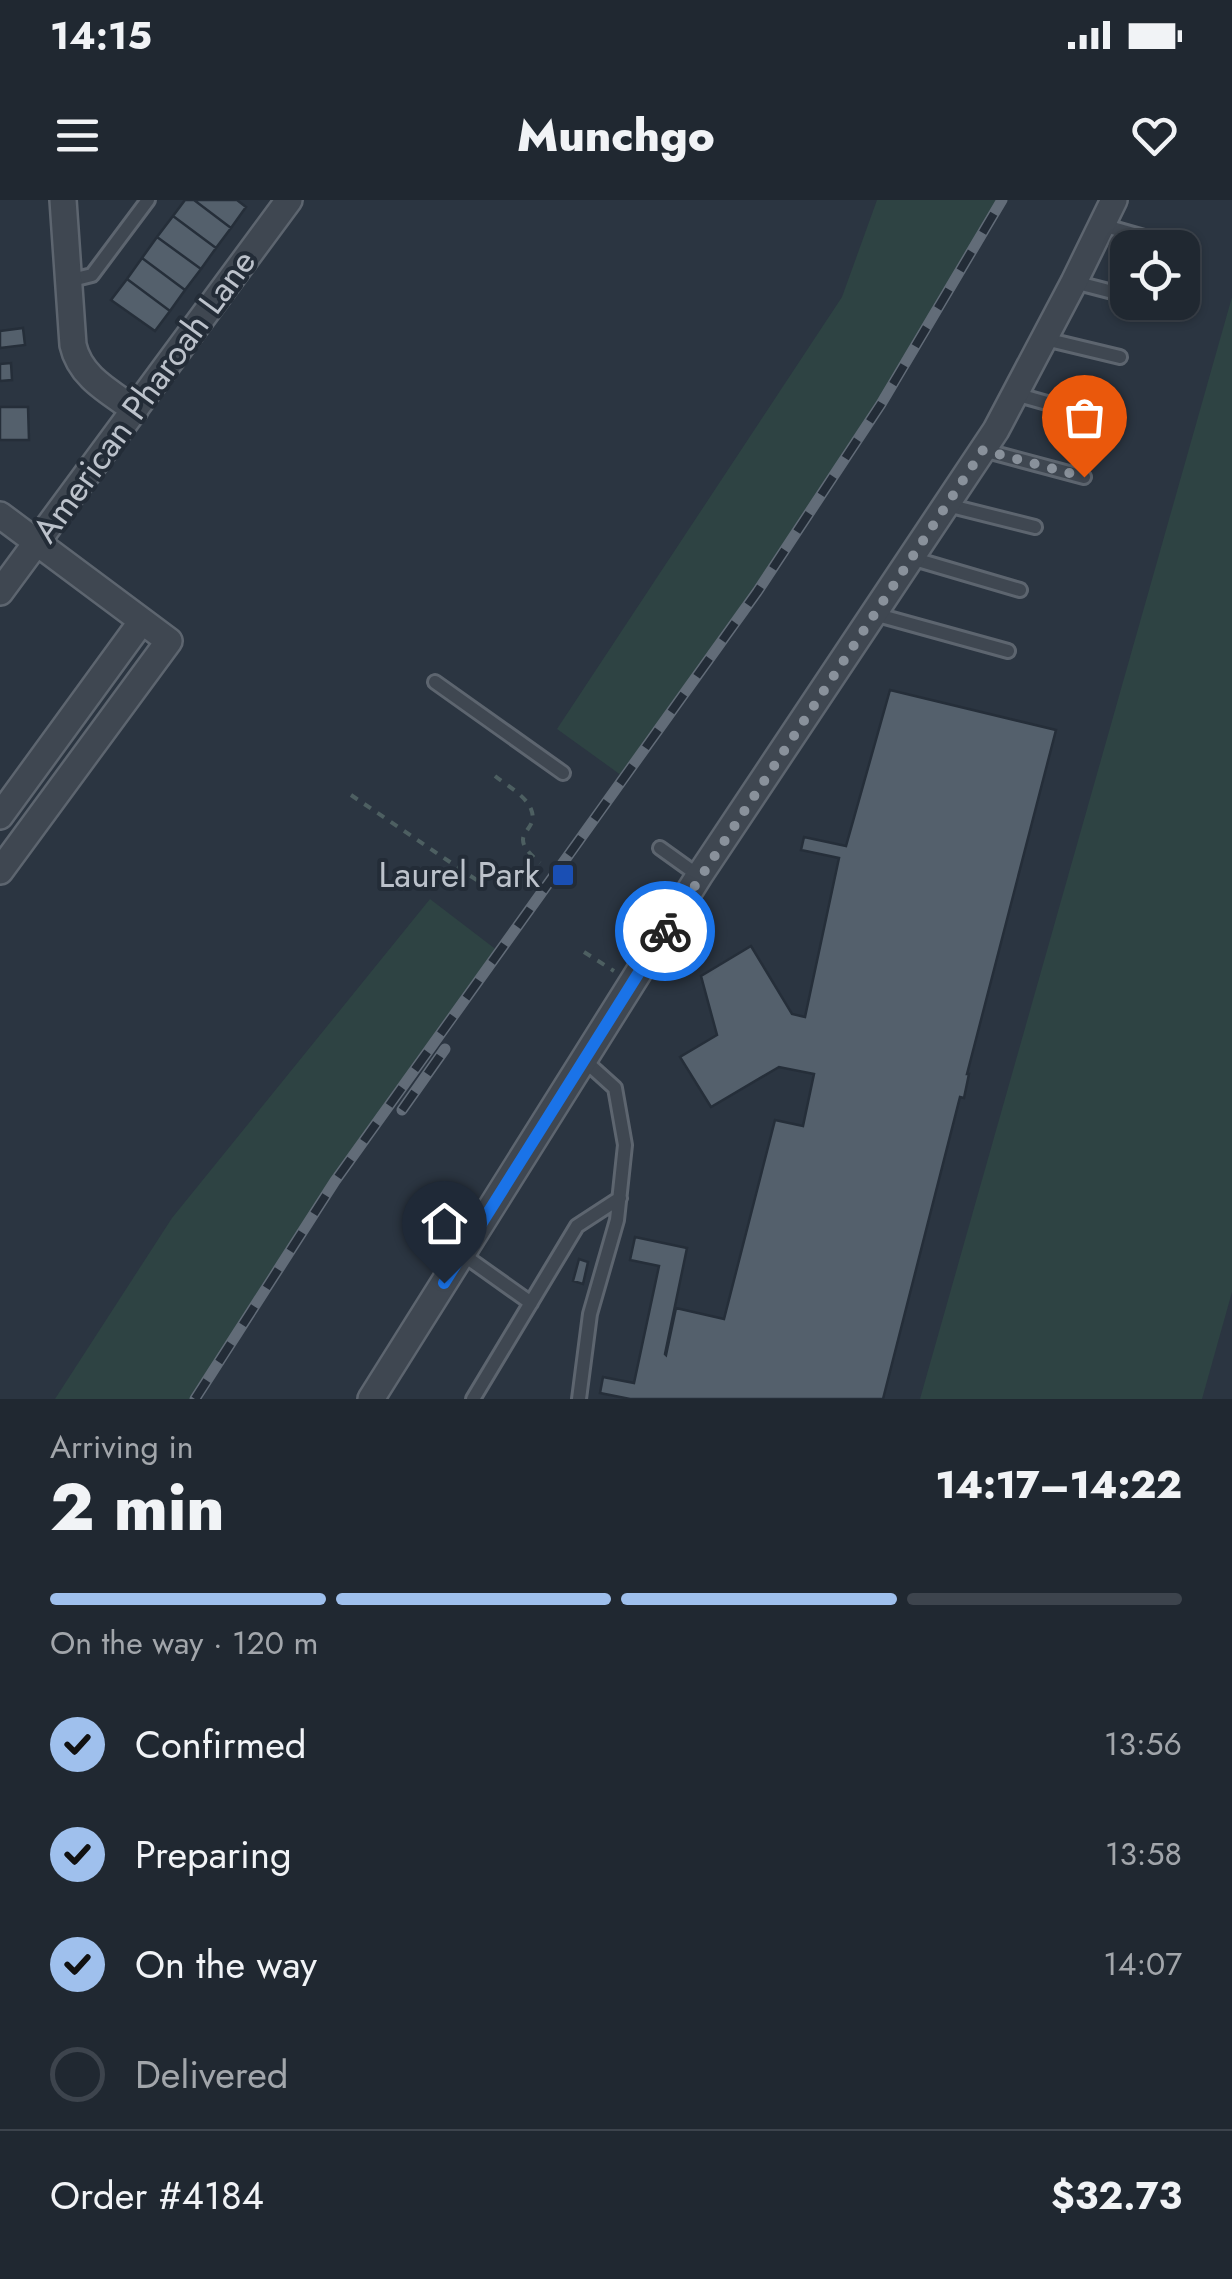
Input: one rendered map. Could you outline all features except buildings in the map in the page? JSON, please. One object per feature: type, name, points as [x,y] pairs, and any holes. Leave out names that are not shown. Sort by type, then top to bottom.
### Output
[{"type":"street","points":[[62,200],[76,359],[96,382],[135,410]]},
{"type":"street","name":"American Pharoah Lane","points":[[0,592],[289,200]]},
{"type":"street","points":[[371,1399],[700,876],[983,450],[1045,339],[1114,200]]},
{"type":"street","points":[[0,515],[168,641],[0,871]]},
{"type":"street","points":[[0,816],[142,621]]},
{"type":"lane","points":[[68,281],[92,275],[148,200]]},
{"type":"lane","points":[[1102,225],[1120,230]]},
{"type":"lane","points":[[1074,282],[1110,291]]},
{"type":"lane","points":[[1045,339],[1120,357]]},
{"type":"lane","points":[[1015,394],[1107,420]]},
{"type":"lane","points":[[983,450],[1084,477]]},
{"type":"lane","points":[[946,505],[1034,527]]},
{"type":"lane","points":[[911,558],[1020,590]]},
{"type":"lane","points":[[874,614],[1008,651]]},
{"type":"lane","points":[[435,682],[562,773]]},
{"type":"lane","points":[[660,848],[700,876]]},
{"type":"lane","points":[[579,1399],[590,1314],[617,1220],[625,1145],[615,1088],[584,1060]]},
{"type":"lane","points":[[473,1399],[576,1226],[620,1198]]},
{"type":"lane","points":[[462,1254],[530,1303]]},
{"type":"path","points":[[495,776],[527,802],[533,812],[522,844],[540,863]]},
{"type":"path","points":[[350,794],[481,883]]},
{"type":"path","points":[[584,952],[632,983]]},
{"type":"green space","points":[[877,200],[1002,200],[881,404],[757,592],[625,778],[557,729],[842,297]]},
{"type":"green space","points":[[1232,297],[1232,1292],[1202,1399],[920,1399]]},
{"type":"green space","points":[[430,899],[498,951],[335,1181],[195,1399],[55,1399],[172,1218]]},
{"type":"railway","points":[[195,1399],[335,1181],[757,592],[881,404],[1002,200]]},
{"type":"railway","points":[[402,1110],[445,1049]]},
{"type":"way so far","points":[[665,931],[983,450],[1084,477]]},
{"type":"place","name":"Laurel Park","points":[[563,875]]},
{"type":"route","points":[[444,1283],[665,931]]}]
